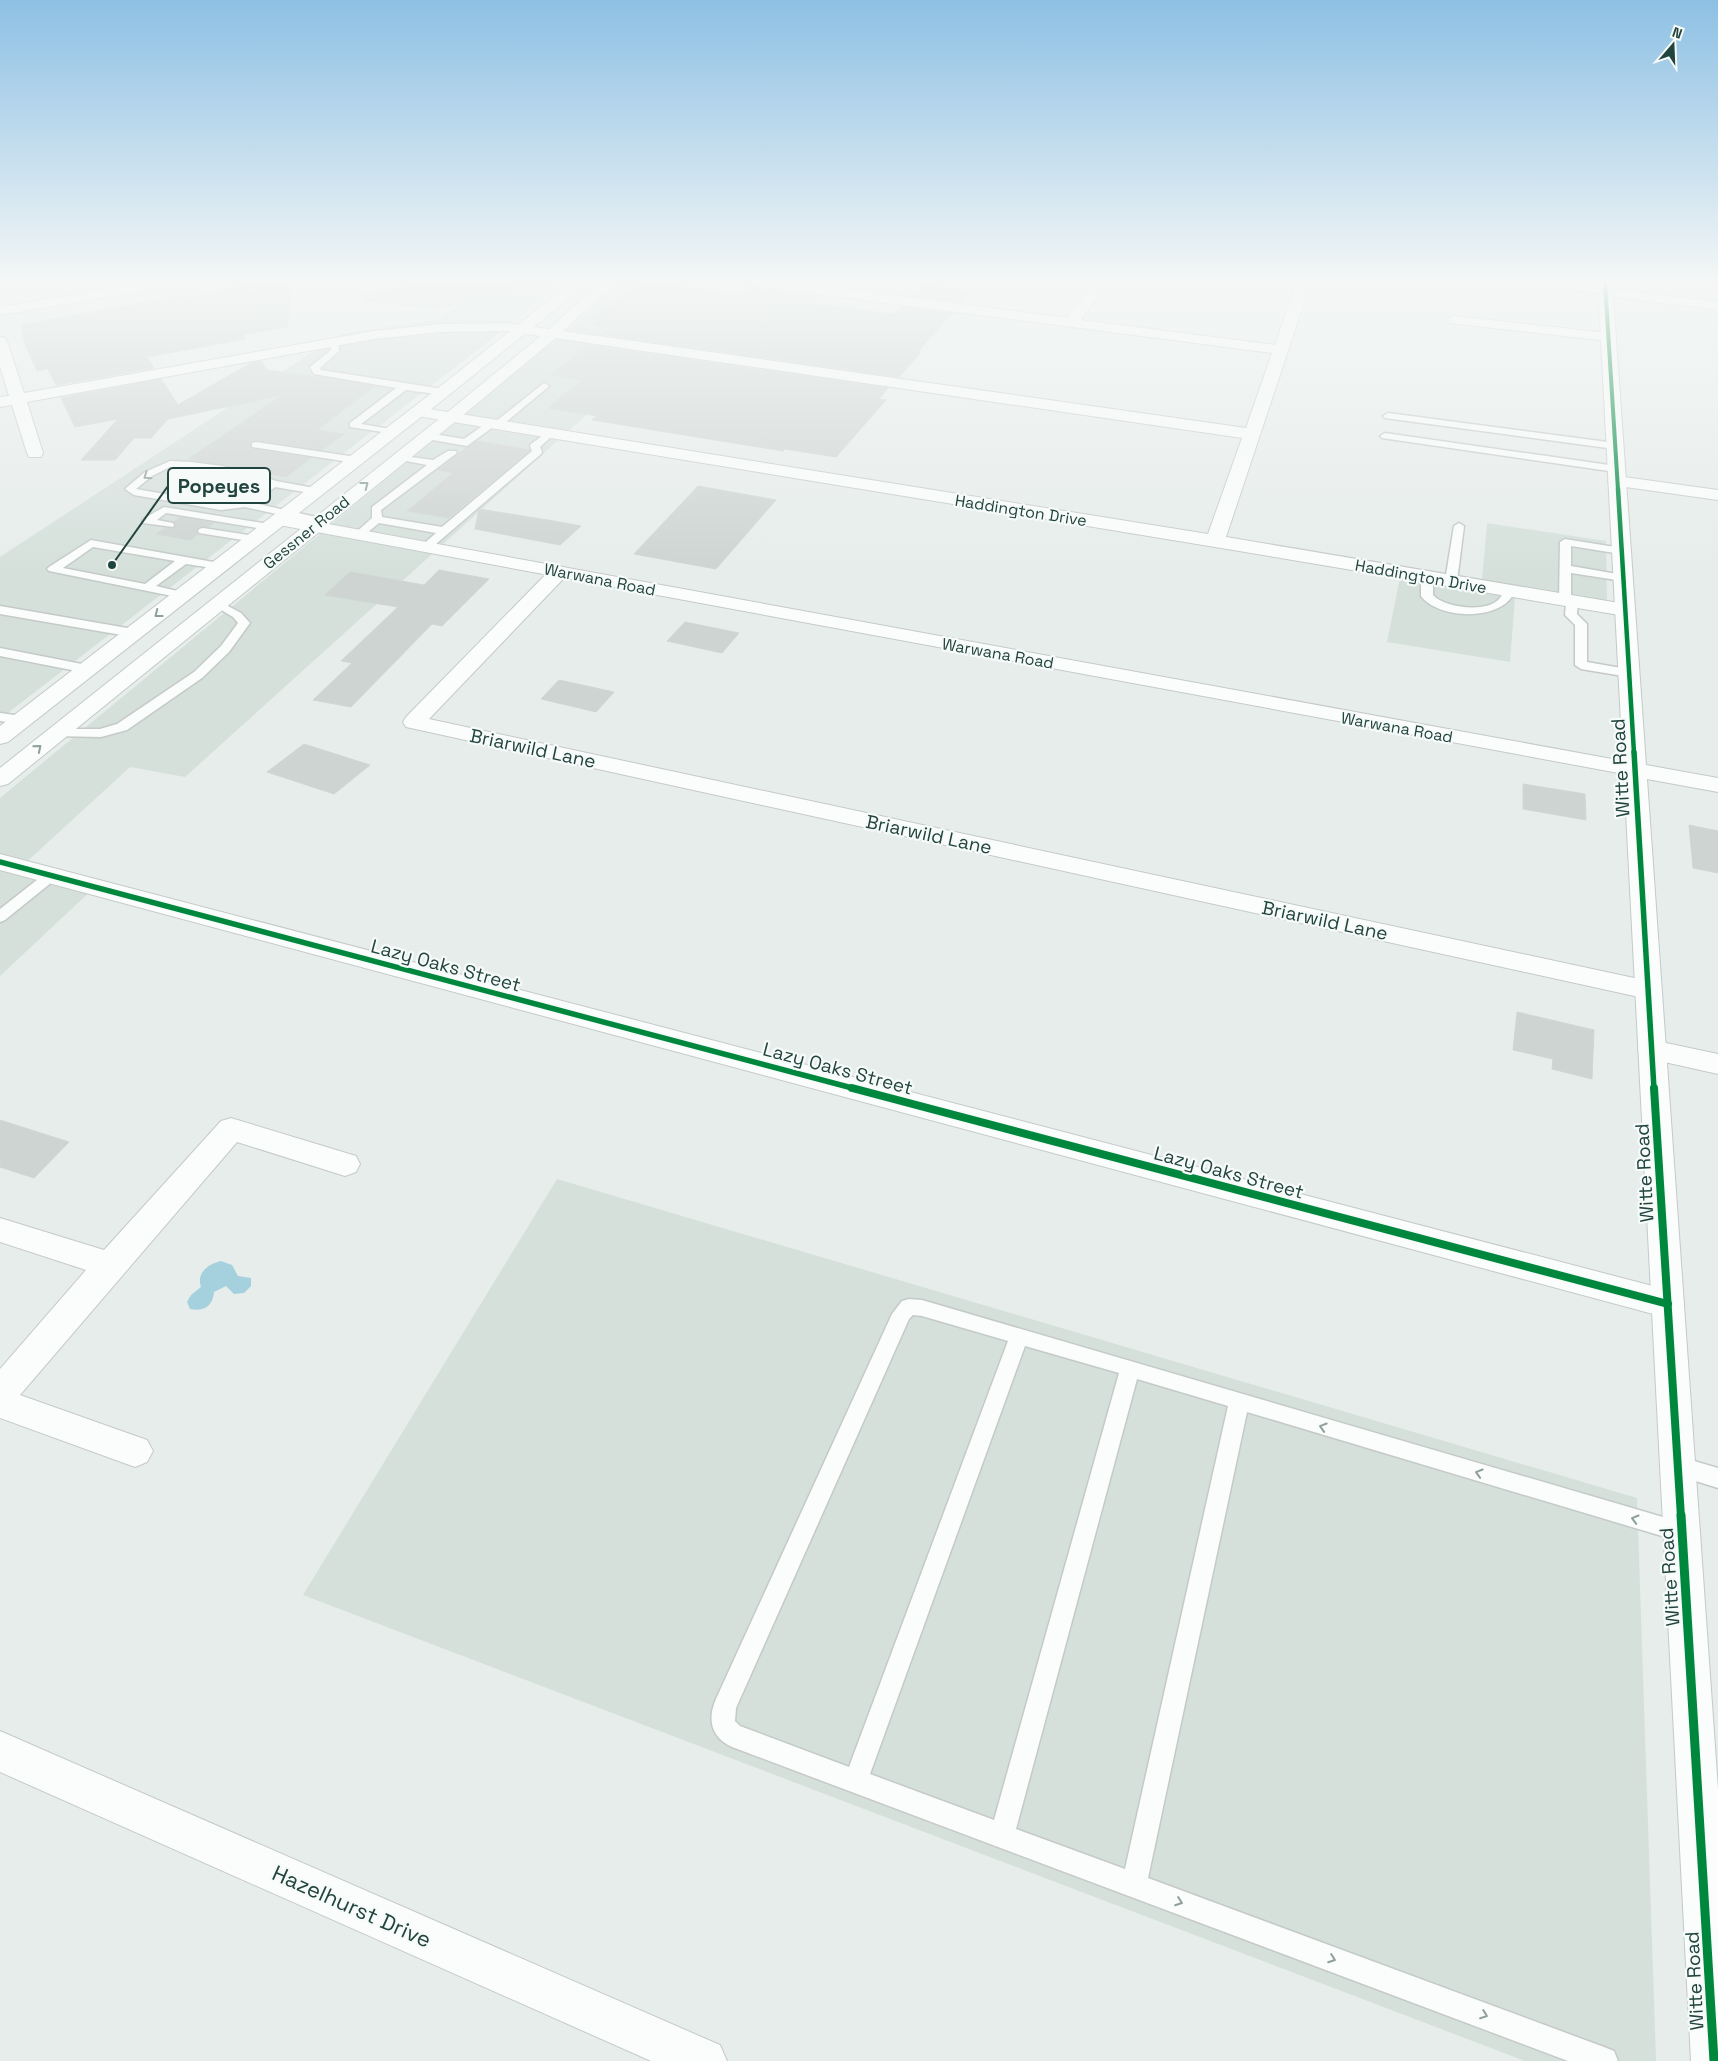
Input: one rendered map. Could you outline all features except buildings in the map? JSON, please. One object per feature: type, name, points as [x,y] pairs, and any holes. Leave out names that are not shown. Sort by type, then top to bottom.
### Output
[{"type":"street","points":[[12,378],[35,453]]},
{"type":"street","points":[[0,402],[134,378]]},
{"type":"street","name":"Gessner Road","points":[[0,737],[460,378]]},
{"type":"street","name":"Gessner Road","points":[[0,778],[499,378]]},
{"type":"street","points":[[861,378],[1251,434]]},
{"type":"street","points":[[1216,541],[1270,378]]},
{"type":"street","name":"Witte Road","points":[[1611,378],[1714,2061]]},
{"type":"street","name":"Haddington Drive","points":[[417,412],[1216,541],[1625,610]]},
{"type":"street","points":[[1616,466],[1718,495]]},
{"type":"street","name":"Warwana Road","points":[[272,525],[317,523],[358,535],[1718,785]]},
{"type":"street","name":"Briarwild Lane","points":[[559,572],[414,722],[1648,990]]},
{"type":"street","name":"Lazy Oaks Street","points":[[0,862],[1668,1304]]},
{"type":"street","points":[[1652,1050],[1718,1064]]},
{"type":"street","points":[[0,1393],[110,1265],[231,1129],[345,1164]]},
{"type":"street","points":[[0,1230],[110,1265]]},
{"type":"street","points":[[0,1403],[135,1451]]},
{"type":"street","name":"Hazelhurst Drive","points":[[0,1751],[704,2061]]},
{"type":"lane","points":[[353,378],[443,392]]},
{"type":"lane","points":[[427,436],[465,443],[494,425],[544,386]]},
{"type":"lane","points":[[392,432],[353,425],[404,387]]},
{"type":"lane","points":[[1388,416],[1616,466]]},
{"type":"lane","points":[[426,547],[537,452],[535,446],[549,434]]},
{"type":"lane","points":[[1385,436],[1616,466]]},
{"type":"lane","points":[[256,445],[356,460]]},
{"type":"lane","points":[[378,519],[376,509],[435,463],[452,453]]},
{"type":"lane","points":[[400,457],[435,463]]},
{"type":"lane","points":[[273,484],[245,504],[221,507],[134,492],[130,489],[162,466],[175,464],[250,475],[266,479],[273,484],[316,491]]},
{"type":"lane","points":[[245,504],[272,525]]},
{"type":"lane","points":[[147,521],[164,510],[272,525]]},
{"type":"lane","points":[[358,535],[378,519],[446,531]]},
{"type":"lane","points":[[228,520],[208,532],[272,525]]},
{"type":"lane","points":[[147,521],[169,525]]},
{"type":"lane","points":[[1452,581],[1459,526]]},
{"type":"lane","points":[[1622,564],[1566,542],[1565,569],[1571,615],[1581,624],[1581,665],[1629,672]]},
{"type":"lane","points":[[182,595],[53,569],[91,543],[219,566]]},
{"type":"lane","points":[[147,588],[184,560]]},
{"type":"lane","points":[[1565,569],[1622,564]]},
{"type":"lane","points":[[1428,577],[1427,596],[1432,602],[1458,610],[1477,611],[1494,607],[1504,602],[1509,591]]},
{"type":"lane","points":[[57,732],[101,733],[122,727],[198,674],[225,649],[244,623],[237,615],[217,604]]},
{"type":"lane","points":[[0,610],[133,633]]},
{"type":"lane","points":[[0,652],[87,669]]},
{"type":"lane","points":[[0,716],[22,720]]},
{"type":"lane","points":[[0,917],[52,875]]},
{"type":"lane","points":[[1604,2061],[732,1734],[723,1726],[724,1707],[902,1314],[909,1307],[922,1308],[1130,1368],[1239,1402],[1682,1532]]},
{"type":"lane","points":[[856,1780],[1019,1337]]},
{"type":"lane","points":[[1002,1836],[1130,1368]]},
{"type":"lane","points":[[1134,1885],[1239,1402]]},
{"type":"lane","points":[[1678,1466],[1718,1478]]},
{"type":"shaded area","points":[[273,378],[441,378],[0,719],[0,557]]},
{"type":"shaded area","points":[[509,378],[683,378],[664,397],[614,390],[185,777],[130,767],[21,867],[95,887],[0,976],[0,798]]},
{"type":"shaded area","points":[[1487,523],[1606,541],[1607,601],[1482,581]]},
{"type":"shaded area","points":[[1400,578],[1515,597],[1510,662],[1387,642]]},
{"type":"shaded area","points":[[557,1179],[1637,1498],[1656,2061],[1525,2061],[303,1595]]},
{"type":"water","points":[[221,1261],[232,1265],[238,1276],[251,1278],[251,1286],[244,1293],[234,1294],[226,1286],[214,1292],[212,1301],[207,1307],[200,1310],[190,1309],[187,1302],[191,1295],[201,1287],[200,1277],[202,1273],[212,1264]]},
{"type":"cycle path","points":[[1611,378],[1714,2061]]},
{"type":"cycle path","points":[[0,862],[1668,1304]]},
{"type":"place","name":"Popeyes","points":[[112,565]]}]
